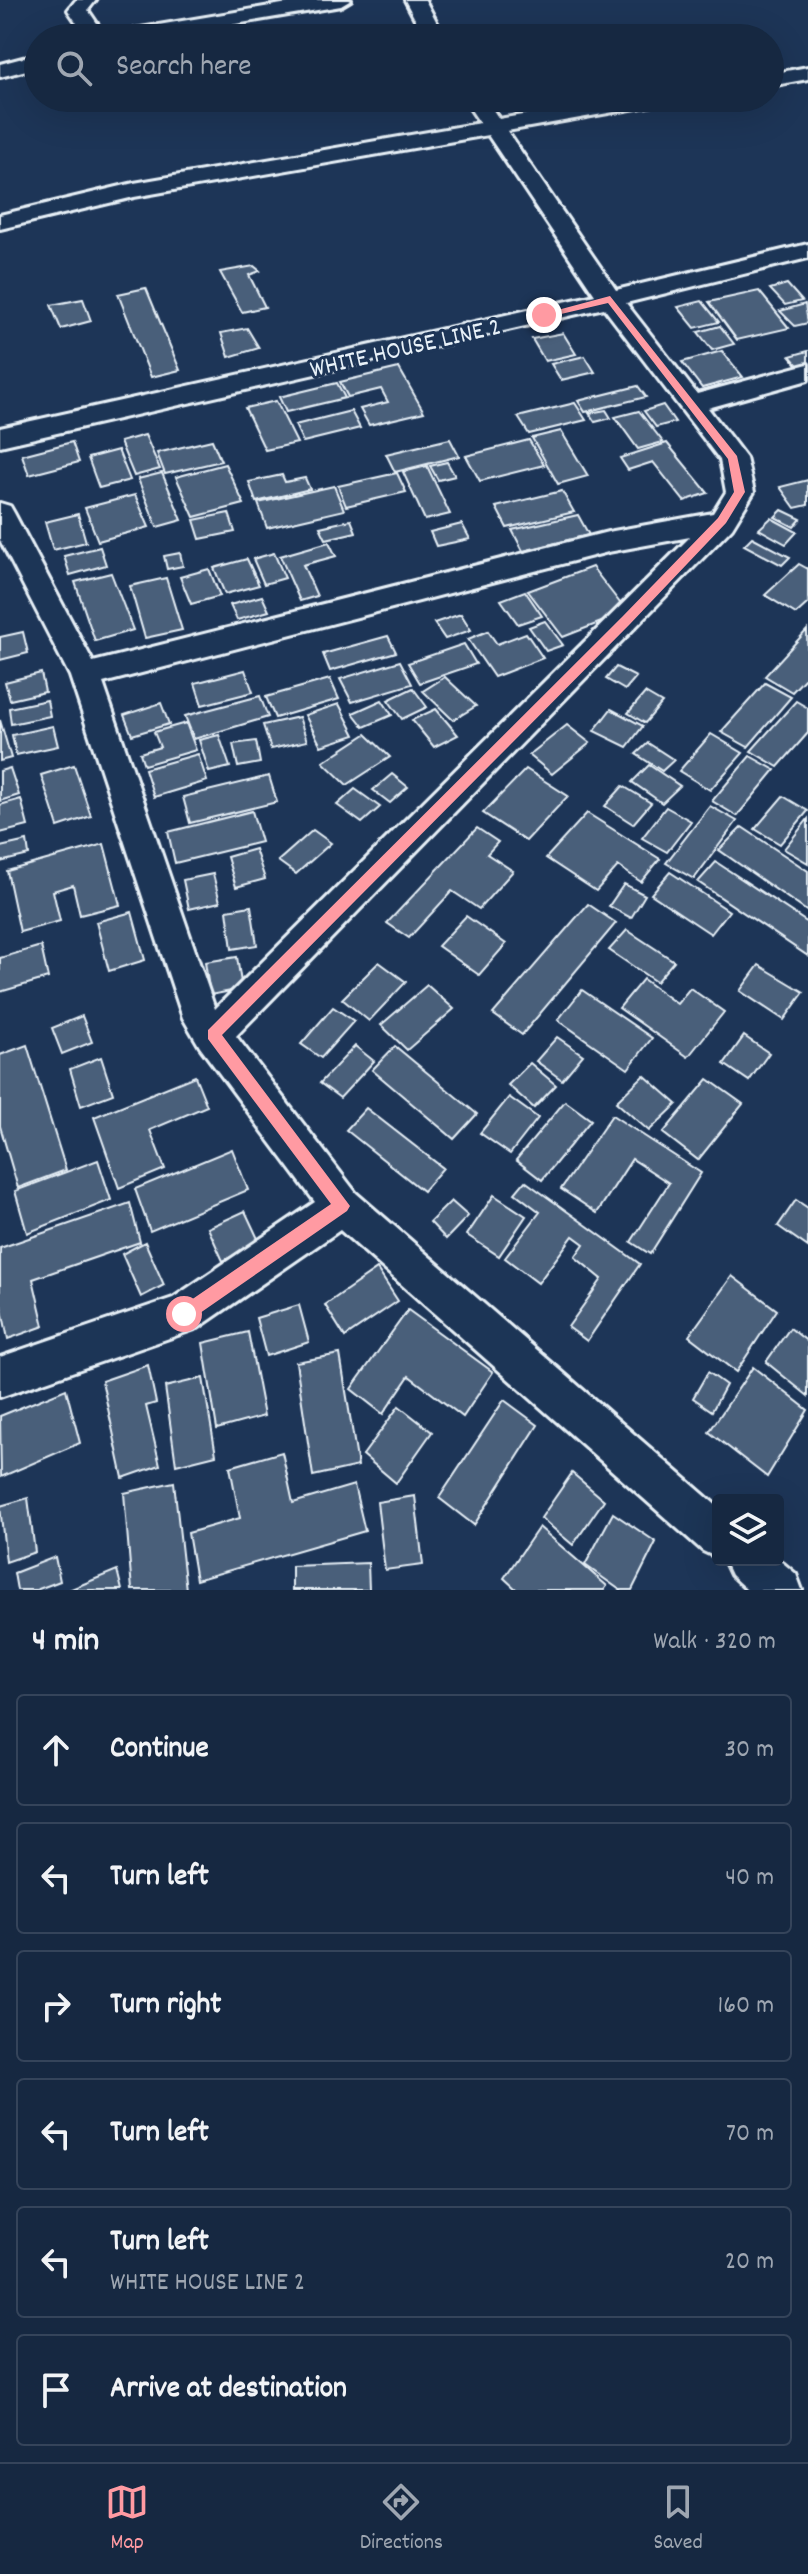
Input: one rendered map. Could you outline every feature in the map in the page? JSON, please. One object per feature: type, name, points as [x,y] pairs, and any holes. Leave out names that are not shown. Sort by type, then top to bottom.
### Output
[{"type":"street","points":[[86,0],[78,10],[88,24]]},
{"type":"street","points":[[200,24],[341,0]]},
{"type":"street","points":[[415,0],[428,24]]},
{"type":"street","points":[[0,71],[24,64]]},
{"type":"street","points":[[784,77],[808,73]]},
{"type":"street","points":[[213,1035],[722,521],[740,492],[733,458],[610,299],[484,112]]},
{"type":"street","points":[[0,222],[134,190],[576,112]]},
{"type":"street","name":"WHITE HOUSE LINE 2","points":[[0,437],[808,251]]},
{"type":"street","points":[[691,404],[808,372]]},
{"type":"street","points":[[0,513],[85,676],[201,1018],[342,1206],[712,1531]]},
{"type":"street","points":[[85,676],[608,542],[722,521]]},
{"type":"street","points":[[0,1377],[184,1314],[342,1206]]},
{"type":"street","points":[[753,1566],[780,1590]]},
{"type":"building","points":[[254,266],[260,271],[249,275],[265,307],[242,312],[220,272]]},
{"type":"building","points":[[787,284],[802,301],[785,305],[770,289]]},
{"type":"building","points":[[146,288],[180,370],[151,377],[118,294]]},
{"type":"building","points":[[759,291],[789,328],[737,340],[709,302]]},
{"type":"building","points":[[83,299],[91,321],[61,329],[51,305]]},
{"type":"building","points":[[702,301],[719,322],[695,328],[678,307]]},
{"type":"building","points":[[805,304],[808,323],[795,326],[780,311]]},
{"type":"building","points":[[720,326],[734,344],[712,350],[698,332]]},
{"type":"building","points":[[247,328],[259,348],[229,357],[221,333]]},
{"type":"building","points":[[563,333],[576,354],[545,361],[532,339]]},
{"type":"building","points":[[722,351],[743,377],[702,388],[682,362]]},
{"type":"building","points":[[808,351],[808,368],[802,370],[790,356]]},
{"type":"building","points":[[585,356],[595,372],[561,380],[551,364]]},
{"type":"building","points":[[399,368],[424,412],[369,425],[360,409],[388,402],[381,389],[348,397],[340,382]]},
{"type":"building","points":[[337,383],[345,398],[286,412],[279,397]]},
{"type":"building","points":[[638,386],[646,397],[585,412],[578,401]]},
{"type":"building","points":[[276,401],[297,443],[265,450],[245,408]]},
{"type":"building","points":[[575,403],[586,420],[529,434],[518,417]]},
{"type":"building","points":[[663,405],[675,422],[656,427],[644,411]]},
{"type":"building","points":[[606,410],[611,418],[595,422],[589,413]]},
{"type":"building","points":[[351,411],[360,428],[303,442],[295,425]]},
{"type":"building","points":[[639,411],[663,442],[638,449],[615,417]]},
{"type":"building","points":[[561,431],[588,476],[558,484],[532,438]]},
{"type":"building","points":[[145,435],[160,469],[134,476],[120,442]]},
{"type":"building","points":[[450,439],[459,456],[395,472],[386,454]]},
{"type":"building","points":[[212,440],[221,461],[165,474],[157,453]]},
{"type":"building","points":[[529,440],[544,465],[480,481],[466,456]]},
{"type":"building","points":[[72,442],[79,462],[29,475],[22,455]]},
{"type":"building","points":[[667,443],[708,493],[684,501],[653,462],[628,470],[620,458]]},
{"type":"building","points":[[118,450],[130,480],[99,488],[88,458]]},
{"type":"building","points":[[447,462],[455,476],[438,480],[430,466]]},
{"type":"building","points":[[225,464],[244,504],[194,517],[176,477]]},
{"type":"building","points":[[427,466],[450,514],[425,520],[403,472]]},
{"type":"building","points":[[162,473],[182,520],[157,527],[138,479]]},
{"type":"building","points":[[397,473],[406,492],[346,506],[338,486]]},
{"type":"building","points":[[282,475],[285,482],[305,478],[310,489],[256,502],[249,482]]},
{"type":"building","points":[[808,480],[808,505],[795,508],[780,487]]},
{"type":"building","points":[[334,486],[344,510],[267,528],[258,503]]},
{"type":"building","points":[[562,491],[574,512],[507,528],[496,507]]},
{"type":"building","points":[[135,495],[149,527],[98,541],[85,508]]},
{"type":"building","points":[[782,510],[801,519],[794,527],[775,517]]},
{"type":"building","points":[[229,513],[235,532],[200,539],[194,520]]},
{"type":"building","points":[[78,514],[86,542],[53,550],[45,522]]},
{"type":"building","points":[[578,515],[589,535],[523,551],[512,530]]},
{"type":"building","points":[[771,518],[797,532],[786,544],[759,529]]},
{"type":"building","points":[[351,520],[356,532],[326,539],[320,527]]},
{"type":"building","points":[[462,524],[470,539],[436,546],[430,532]]},
{"type":"building","points":[[752,537],[790,557],[782,565],[744,545]]},
{"type":"building","points":[[329,542],[336,556],[303,565],[317,596],[300,601],[280,556]]},
{"type":"building","points":[[100,547],[106,565],[70,575],[64,556]]},
{"type":"building","points":[[180,553],[183,566],[167,569],[164,556]]},
{"type":"building","points":[[274,553],[285,578],[264,584],[253,559]]},
{"type":"building","points":[[247,559],[259,585],[225,594],[214,568]]},
{"type":"building","points":[[799,564],[808,569],[808,603],[796,614],[765,595]]},
{"type":"building","points":[[592,567],[627,612],[563,637],[528,591]]},
{"type":"building","points":[[209,569],[220,596],[191,604],[180,577]]},
{"type":"building","points":[[111,573],[133,630],[95,641],[75,582]]},
{"type":"building","points":[[166,578],[182,630],[145,638],[130,586]]},
{"type":"building","points":[[525,591],[542,616],[518,624],[501,600]]},
{"type":"building","points":[[262,596],[269,611],[237,620],[230,605]]},
{"type":"building","points":[[461,614],[471,630],[445,639],[434,623]]},
{"type":"building","points":[[545,621],[563,645],[546,651],[529,627]]},
{"type":"building","points":[[807,630],[808,675],[792,692],[765,676]]},
{"type":"building","points":[[488,631],[497,644],[526,633],[543,658],[494,677],[468,639]]},
{"type":"building","points":[[23,632],[28,653],[0,660],[0,637]]},
{"type":"building","points":[[388,636],[396,652],[330,671],[323,654]]},
{"type":"building","points":[[464,644],[476,664],[420,683],[408,663]]},
{"type":"building","points":[[400,661],[412,684],[352,702],[340,679]]},
{"type":"building","points":[[616,667],[636,677],[625,690],[606,679]]},
{"type":"building","points":[[245,670],[253,692],[202,705],[195,683]]},
{"type":"building","points":[[41,673],[45,692],[10,700],[5,682]]},
{"type":"building","points":[[445,677],[476,706],[453,720],[423,691]]},
{"type":"building","points":[[330,679],[339,699],[275,718],[266,697]]},
{"type":"building","points":[[765,683],[791,697],[748,747],[721,732]]},
{"type":"building","points":[[413,688],[427,707],[402,719],[388,700]]},
{"type":"building","points":[[645,693],[662,703],[645,723],[628,713]]},
{"type":"building","points":[[260,696],[268,717],[194,739],[185,716]]},
{"type":"building","points":[[47,700],[50,716],[11,724],[9,708]]},
{"type":"building","points":[[382,700],[392,715],[364,727],[353,713]]},
{"type":"building","points":[[796,701],[808,708],[808,733],[778,767],[751,751]]},
{"type":"building","points":[[161,703],[169,724],[132,735],[124,715]]},
{"type":"building","points":[[339,704],[355,735],[321,746],[305,715]]},
{"type":"building","points":[[436,709],[458,735],[434,747],[412,720]]},
{"type":"building","points":[[611,709],[643,726],[627,747],[594,731]]},
{"type":"building","points":[[299,717],[307,741],[271,749],[263,725]]},
{"type":"building","points":[[0,720],[11,758],[0,761]]},
{"type":"building","points":[[186,723],[196,750],[144,765],[140,753],[160,747],[154,732]]},
{"type":"building","points":[[567,725],[590,743],[552,774],[529,755]]},
{"type":"building","points":[[53,726],[58,746],[16,755],[12,735]]},
{"type":"building","points":[[366,734],[390,757],[347,785],[323,762]]},
{"type":"building","points":[[711,734],[743,753],[710,790],[679,771]]},
{"type":"building","points":[[219,735],[230,767],[209,772],[199,740]]},
{"type":"building","points":[[256,741],[260,763],[238,767],[233,744]]},
{"type":"building","points":[[648,743],[674,760],[662,771],[636,754]]},
{"type":"building","points":[[198,754],[207,781],[154,797],[145,769]]},
{"type":"building","points":[[750,756],[775,770],[737,816],[712,801]]},
{"type":"building","points":[[74,765],[91,816],[58,827],[41,775]]},
{"type":"building","points":[[649,765],[680,786],[662,803],[632,782]]},
{"type":"building","points":[[10,768],[19,795],[0,801],[0,771]]},
{"type":"building","points":[[526,769],[568,796],[526,841],[483,813]]},
{"type":"building","points":[[392,774],[408,787],[390,803],[373,790]]},
{"type":"building","points":[[269,776],[277,802],[190,823],[183,797]]},
{"type":"building","points":[[623,786],[651,803],[633,824],[605,806]]},
{"type":"building","points":[[355,789],[380,807],[362,823],[337,805]]},
{"type":"building","points":[[783,796],[808,811],[780,844],[755,829]]},
{"type":"building","points":[[21,799],[28,826],[0,833],[0,805]]},
{"type":"building","points":[[710,806],[737,821],[694,879],[666,863]]},
{"type":"building","points":[[666,807],[691,821],[667,852],[642,838]]},
{"type":"building","points":[[252,811],[261,842],[175,863],[168,832]]},
{"type":"building","points":[[587,813],[660,859],[641,882],[618,866],[596,891],[546,858]]},
{"type":"building","points":[[808,819],[808,863],[784,849]]},
{"type":"building","points":[[742,827],[808,871],[808,912],[719,850]]},
{"type":"building","points":[[477,828],[498,842],[487,854],[513,871],[479,909],[452,891],[409,938],[387,923]]},
{"type":"building","points":[[313,830],[331,843],[296,874],[278,861]]},
{"type":"building","points":[[27,841],[29,855],[0,862],[0,847]]},
{"type":"building","points":[[104,844],[120,905],[80,915],[73,885],[53,891],[60,921],[20,932],[7,871]]},
{"type":"building","points":[[255,849],[265,879],[236,887],[227,857]]},
{"type":"building","points":[[716,862],[808,923],[808,956],[698,882]]},
{"type":"building","points":[[670,872],[729,911],[711,934],[651,894]]},
{"type":"building","points":[[213,874],[220,902],[189,909],[183,880]]},
{"type":"building","points":[[624,884],[645,895],[631,918],[609,906]]},
{"type":"building","points":[[588,904],[616,923],[522,1035],[493,1014]]},
{"type":"building","points":[[251,906],[257,945],[232,949],[227,910]]},
{"type":"building","points":[[132,912],[145,960],[109,971],[96,922]]},
{"type":"building","points":[[466,916],[506,944],[479,975],[438,946]]},
{"type":"building","points":[[627,930],[674,961],[656,982],[609,950]]},
{"type":"building","points":[[41,946],[48,978],[0,992],[0,958]]},
{"type":"building","points":[[237,957],[242,989],[210,995],[205,962]]},
{"type":"building","points":[[379,962],[406,982],[369,1021],[342,999]]},
{"type":"building","points":[[759,965],[804,992],[784,1020],[740,991]]},
{"type":"building","points":[[643,979],[677,1004],[690,988],[724,1012],[688,1057],[619,1008]]},
{"type":"building","points":[[427,985],[454,1009],[407,1050],[381,1025]]},
{"type":"building","points":[[582,990],[652,1038],[628,1069],[558,1020]]},
{"type":"building","points":[[333,1007],[354,1021],[321,1058],[301,1044]]},
{"type":"building","points":[[82,1016],[92,1042],[62,1054],[52,1028]]},
{"type":"building","points":[[744,1036],[769,1053],[749,1081],[724,1064]]},
{"type":"building","points":[[557,1037],[583,1055],[562,1080],[536,1061]]},
{"type":"building","points":[[27,1045],[66,1170],[18,1188],[0,1126],[0,1055]]},
{"type":"building","points":[[355,1046],[374,1061],[340,1098],[320,1083]]},
{"type":"building","points":[[395,1046],[477,1114],[454,1139],[372,1070]]},
{"type":"building","points":[[101,1057],[113,1094],[81,1106],[70,1069]]},
{"type":"building","points":[[530,1063],[556,1085],[534,1108],[508,1085]]},
{"type":"building","points":[[644,1075],[677,1104],[649,1131],[616,1102]]},
{"type":"building","points":[[195,1076],[207,1106],[150,1130],[165,1169],[119,1188],[94,1117]]},
{"type":"building","points":[[708,1079],[743,1104],[698,1160],[663,1133]]},
{"type":"building","points":[[509,1097],[538,1118],[510,1154],[480,1133]]},
{"type":"building","points":[[565,1101],[591,1120],[542,1180],[516,1160]]},
{"type":"building","points":[[366,1108],[443,1168],[423,1191],[346,1130]]},
{"type":"building","points":[[612,1115],[701,1173],[650,1254],[631,1242],[669,1183],[632,1159],[597,1213],[561,1189]]},
{"type":"building","points":[[232,1149],[248,1190],[150,1231],[135,1189]]},
{"type":"building","points":[[98,1160],[111,1200],[27,1233],[15,1191]]},
{"type":"building","points":[[525,1181],[640,1264],[587,1341],[568,1327],[602,1279],[575,1257],[584,1244],[573,1236],[538,1283],[505,1258],[540,1212],[515,1193]]},
{"type":"building","points":[[494,1195],[526,1216],[499,1256],[467,1235]]},
{"type":"building","points":[[796,1200],[808,1208],[808,1247],[778,1226]]},
{"type":"building","points":[[451,1201],[468,1216],[446,1239],[430,1222]]},
{"type":"building","points":[[130,1203],[140,1242],[33,1279],[44,1326],[8,1339],[0,1300],[0,1248]]},
{"type":"building","points":[[245,1211],[260,1243],[223,1261],[208,1228]]},
{"type":"building","points":[[145,1242],[164,1285],[141,1297],[122,1254]]},
{"type":"building","points":[[377,1269],[398,1301],[345,1337],[325,1305]]},
{"type":"building","points":[[732,1276],[777,1310],[736,1372],[689,1336]]},
{"type":"building","points":[[299,1305],[309,1342],[266,1356],[256,1318]]},
{"type":"building","points":[[408,1310],[493,1372],[463,1417],[409,1376],[383,1414],[351,1389]]},
{"type":"building","points":[[790,1328],[808,1342],[808,1396],[766,1362]]},
{"type":"building","points":[[248,1332],[264,1416],[217,1429],[203,1343]]},
{"type":"building","points":[[340,1354],[358,1466],[313,1476],[296,1362]]},
{"type":"building","points":[[148,1365],[156,1403],[146,1406],[160,1465],[123,1478],[102,1381]]},
{"type":"building","points":[[753,1367],[808,1410],[767,1477],[709,1432]]},
{"type":"building","points":[[708,1372],[726,1385],[712,1411],[693,1398]]},
{"type":"building","points":[[203,1378],[216,1455],[176,1465],[165,1387]]},
{"type":"building","points":[[66,1389],[80,1443],[1,1477],[0,1416]]},
{"type":"building","points":[[504,1400],[538,1425],[474,1525],[439,1498]]},
{"type":"building","points":[[399,1406],[432,1432],[396,1483],[363,1455]]},
{"type":"building","points":[[282,1452],[293,1503],[354,1485],[365,1531],[196,1580],[188,1533],[240,1518],[230,1467]]},
{"type":"building","points":[[572,1473],[604,1500],[573,1545],[541,1518]]},
{"type":"building","points":[[174,1482],[186,1590],[132,1590],[124,1493]]},
{"type":"building","points":[[415,1496],[423,1565],[385,1570],[377,1502]]},
{"type":"building","points":[[28,1498],[35,1552],[6,1562],[0,1506]]},
{"type":"building","points":[[613,1513],[656,1542],[632,1590],[620,1590],[585,1565]]},
{"type":"building","points":[[539,1527],[607,1586],[604,1590],[517,1590],[504,1578]]},
{"type":"building","points":[[55,1557],[60,1581],[36,1590],[17,1590],[14,1573]]},
{"type":"building","points":[[368,1563],[369,1590],[292,1590],[292,1566]]},
{"type":"building","points":[[117,1570],[122,1590],[69,1590]]},
{"type":"route","points":[[184,1314],[342,1206],[213,1035],[626,621],[722,521],[740,492],[733,458],[610,299],[544,315]]}]
